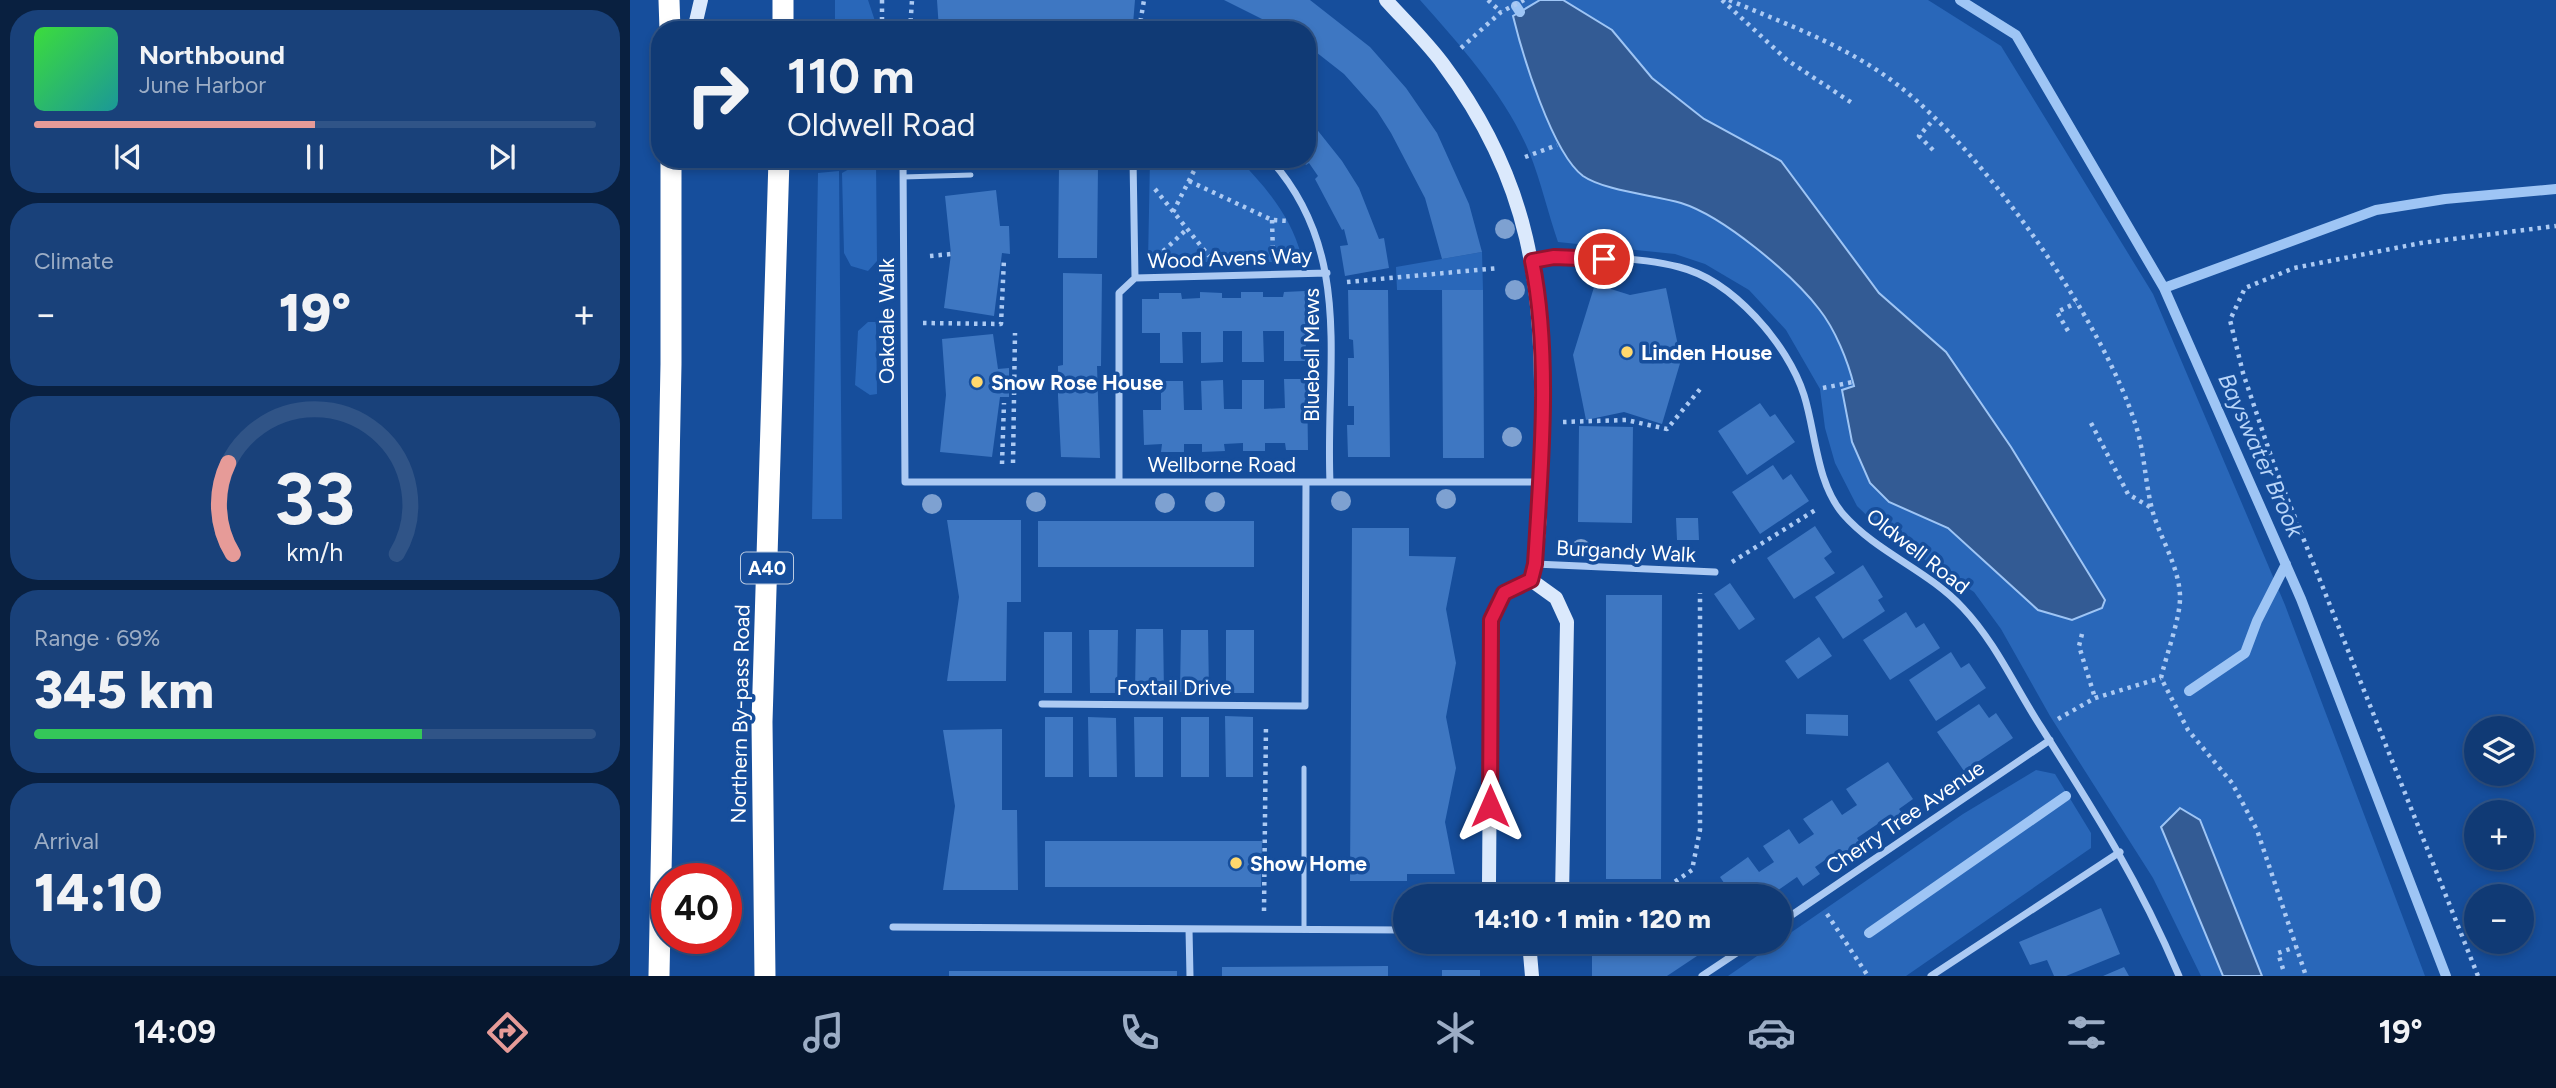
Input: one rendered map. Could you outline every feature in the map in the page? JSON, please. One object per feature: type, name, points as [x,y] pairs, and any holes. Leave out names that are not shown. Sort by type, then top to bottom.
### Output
[{"type":"highway","points":[[669,0],[670,21]]},
{"type":"highway","points":[[659,976],[671,378],[671,168]]},
{"type":"highway","name":"Northern By-pass Road","points":[[765,976],[762,722],[779,168]]},
{"type":"street","points":[[696,21],[701,0]]},
{"type":"street","points":[[1386,0],[1442,62],[1480,119],[1504,165],[1522,215],[1538,300],[1540,482],[1535,564],[1531,580]]},
{"type":"street","name":"Oakdale Walk","points":[[903,168],[905,482]]},
{"type":"street","points":[[1119,482],[1119,293],[1135,278],[1133,168]]},
{"type":"street","name":"Bluebell Mews","points":[[1278,168],[1307,211],[1329,284],[1330,482]]},
{"type":"street","name":"Oldwell Road","points":[[1532,261],[1554,257],[1579,258],[1680,267],[1725,290],[1775,337],[1804,394],[1813,438],[1832,499],[1844,515],[1877,544],[1932,579],[1962,607],[1984,633],[2120,852],[2151,910],[2179,976]]},
{"type":"street","name":"Wood Avens Way","points":[[1135,278],[1327,273]]},
{"type":"street","name":"Wellborne Road","points":[[905,482],[1540,482]]},
{"type":"street","name":"Foxtail Drive","points":[[1042,704],[1305,706],[1306,482]]},
{"type":"street","name":"Burgandy Walk","points":[[1535,564],[1715,572]]},
{"type":"street","points":[[1489,884],[1491,620],[1504,593],[1531,580]]},
{"type":"street","points":[[1531,580],[1556,598],[1567,622],[1562,884]]},
{"type":"street","name":"Cherry Tree Avenue","points":[[1792,915],[2050,740]]},
{"type":"street","points":[[1931,976],[2120,852]]},
{"type":"street","points":[[893,927],[1393,930]]},
{"type":"street","points":[[1189,929],[1190,976]]},
{"type":"street","points":[[1530,954],[1532,976]]},
{"type":"street","points":[[1702,976],[1735,954]]},
{"type":"lane","points":[[903,177],[971,175]]},
{"type":"lane","points":[[1304,768],[1304,930]]},
{"type":"path","points":[[883,0],[884,21]]},
{"type":"path","points":[[911,21],[912,0]]},
{"type":"path","points":[[1140,21],[1143,0]]},
{"type":"path","points":[[1488,0],[1501,12]]},
{"type":"path","points":[[1458,51],[1501,12],[1524,0]]},
{"type":"path","points":[[1722,0],[1787,60],[1852,103]]},
{"type":"path","points":[[1729,0],[1837,45],[1899,86],[1942,124],[2018,216],[2094,332],[2136,427],[2151,507],[2175,567],[2180,598],[2161,678],[2188,730],[2232,783],[2256,830],[2306,976]]},
{"type":"path","points":[[1933,150],[1919,136],[1934,119]]},
{"type":"path","points":[[1530,155],[1557,145]]},
{"type":"path","points":[[1173,212],[1196,168]]},
{"type":"path","points":[[1189,181],[1272,220],[1289,221]]},
{"type":"path","points":[[1150,183],[1214,262]]},
{"type":"path","points":[[1272,220],[1274,262]]},
{"type":"path","points":[[2478,976],[2274,465],[2243,373],[2230,320],[2245,288],[2294,268],[2421,243],[2556,226]]},
{"type":"path","points":[[1153,261],[1187,229]]},
{"type":"path","points":[[930,256],[951,254]]},
{"type":"path","points":[[932,323],[1001,324],[1004,259]]},
{"type":"path","points":[[1329,284],[1499,268]]},
{"type":"path","points":[[2068,331],[2057,313],[2076,303]]},
{"type":"path","points":[[1013,464],[1015,332]]},
{"type":"path","points":[[1820,389],[1853,382]]},
{"type":"path","points":[[1541,423],[1626,420],[1667,429],[1701,388]]},
{"type":"path","points":[[1002,463],[1004,402]]},
{"type":"path","points":[[2091,423],[2128,494],[2151,507]]},
{"type":"path","points":[[1715,572],[1832,499]]},
{"type":"path","points":[[1672,884],[1692,870],[1700,830],[1700,593]]},
{"type":"path","points":[[2082,634],[2079,646],[2095,698]]},
{"type":"path","points":[[2042,728],[2095,698],[2161,678]]},
{"type":"path","points":[[1263,930],[1266,705]]},
{"type":"path","points":[[1816,898],[1868,976]]},
{"type":"path","points":[[2283,969],[2278,953],[2296,947]]},
{"type":"shaded area","points":[[835,0],[868,0],[875,21],[835,21]]},
{"type":"shaded area","points":[[1420,0],[1928,0],[2001,46],[2153,294],[2285,605],[2425,976],[2201,976],[2153,878],[2050,716],[2001,629],[1974,592],[1888,536],[1857,506],[1835,463],[1825,428],[1820,389],[1786,330],[1749,290],[1705,264],[1675,254],[1558,242],[1538,175],[1520,133],[1495,92]]},
{"type":"shaded area","points":[[1540,0],[1563,0],[1612,30],[1652,78],[1704,119],[1781,161],[1879,293],[1946,352],[2011,447],[2105,600],[2102,608],[2072,620],[2038,610],[1948,528],[1889,502],[1870,483],[1852,442],[1842,390],[1854,386],[1845,356],[1830,326],[1807,295],[1756,248],[1698,210],[1681,203],[1592,181],[1571,164],[1540,101],[1513,16]]},
{"type":"shaded area","points":[[851,168],[876,168],[877,261],[868,271],[851,266],[844,253],[842,173]]},
{"type":"shaded area","points":[[1150,168],[1247,168],[1286,219],[1303,262],[1148,262]]},
{"type":"shaded area","points":[[839,171],[842,519],[812,519],[818,173]]},
{"type":"shaded area","points":[[1482,252],[1483,290],[1397,290],[1396,267]]},
{"type":"shaded area","points":[[868,322],[876,322],[877,394],[870,395],[855,385],[858,331]]},
{"type":"shaded area","points":[[2036,770],[2055,774],[2091,833],[2091,848],[1906,976],[1728,976],[1760,954],[1792,954],[1792,932],[1963,814]]},
{"type":"shaded area","points":[[2180,808],[2200,820],[2262,976],[2223,976],[2161,827]]},
{"type":"building","points":[[937,0],[1135,0],[1133,21],[938,21]]},
{"type":"building","points":[[1224,0],[1310,0],[1370,47],[1406,88],[1437,133],[1469,204],[1482,252],[1442,259],[1425,198],[1391,133],[1377,111],[1344,74],[1316,52],[1316,21],[1266,21]]},
{"type":"building","points":[[1316,128],[1359,188],[1379,239],[1384,238],[1389,268],[1345,276],[1340,246],[1348,245],[1344,229],[1342,230],[1315,179],[1318,176],[1312,168],[1316,168]]},
{"type":"building","points":[[1059,168],[1098,168],[1097,258],[1058,258]]},
{"type":"building","name":"Snow Rose House","points":[[996,190],[1000,226],[1009,226],[1010,254],[1002,253],[994,316],[944,308],[951,254],[945,196]]},
{"type":"building","points":[[1063,273],[1102,274],[1101,366],[1097,366],[1100,458],[1061,457],[1058,366],[1063,365]]},
{"type":"building","name":"Linden House","points":[[1595,284],[1630,295],[1666,288],[1681,360],[1662,424],[1624,412],[1586,420],[1573,355]]},
{"type":"building","points":[[1348,290],[1388,290],[1390,457],[1348,457],[1347,425],[1354,425],[1354,406],[1348,406],[1348,358],[1354,358],[1353,340],[1349,339]]},
{"type":"building","points":[[1442,290],[1483,290],[1484,458],[1443,458]]},
{"type":"building","points":[[1305,291],[1306,361],[1284,361],[1284,331],[1263,331],[1264,362],[1242,362],[1242,331],[1223,331],[1223,362],[1201,363],[1201,332],[1182,332],[1183,363],[1160,363],[1160,333],[1142,333],[1142,299],[1159,299],[1159,293],[1181,293],[1182,299],[1200,298],[1200,292],[1222,293],[1222,298],[1241,298],[1241,292],[1263,292],[1263,297],[1283,297],[1284,292]]},
{"type":"building","name":"Snow Rose House","points":[[993,334],[998,369],[1009,368],[1009,397],[1000,397],[992,457],[940,452],[946,395],[942,339]]},
{"type":"building","points":[[1284,379],[1307,379],[1308,450],[1286,450],[1285,443],[1265,443],[1265,451],[1243,451],[1243,443],[1224,444],[1225,451],[1202,452],[1202,444],[1184,444],[1184,452],[1161,452],[1162,444],[1144,445],[1143,410],[1161,410],[1161,381],[1183,381],[1184,410],[1202,410],[1201,381],[1223,380],[1224,409],[1242,409],[1242,380],[1264,380],[1264,409],[1285,408]]},
{"type":"building","points":[[1760,403],[1770,417],[1775,414],[1795,442],[1747,475],[1718,431]]},
{"type":"building","points":[[1579,426],[1633,427],[1632,523],[1578,522]]},
{"type":"building","points":[[1773,465],[1783,480],[1791,474],[1809,501],[1760,534],[1732,492]]},
{"type":"building","points":[[1676,518],[1698,518],[1699,540],[1677,540]]},
{"type":"building","points":[[947,520],[1021,520],[1021,602],[1007,602],[1006,681],[947,681],[959,597]]},
{"type":"building","points":[[1038,521],[1254,521],[1254,567],[1038,567]]},
{"type":"building","points":[[1815,526],[1832,552],[1824,558],[1835,573],[1794,599],[1767,558]]},
{"type":"building","points":[[1352,528],[1409,528],[1409,556],[1456,557],[1446,609],[1456,663],[1446,717],[1456,768],[1445,822],[1455,874],[1407,874],[1407,881],[1350,881]]},
{"type":"building","points":[[1863,565],[1883,597],[1878,600],[1885,611],[1843,639],[1815,597]]},
{"type":"building","points":[[1730,583],[1755,619],[1739,630],[1714,594]]},
{"type":"building","points":[[1606,595],[1662,595],[1661,879],[1606,879]]},
{"type":"building","points":[[1906,612],[1916,628],[1924,623],[1940,648],[1890,680],[1863,640]]},
{"type":"building","points":[[1136,629],[1163,629],[1164,692],[1135,692]]},
{"type":"building","points":[[1089,630],[1118,630],[1117,693],[1090,693]]},
{"type":"building","points":[[1181,630],[1208,630],[1209,692],[1180,692]]},
{"type":"building","points":[[1226,630],[1254,630],[1254,693],[1226,693]]},
{"type":"building","points":[[1044,632],[1072,632],[1072,693],[1044,693]]},
{"type":"building","points":[[1819,637],[1832,656],[1798,679],[1785,661]]},
{"type":"building","points":[[1951,652],[1961,668],[1969,663],[1986,688],[1936,721],[1909,680]]},
{"type":"building","points":[[1979,704],[1989,718],[1996,713],[2013,738],[1964,771],[1937,732]]},
{"type":"building","points":[[1806,714],[1848,715],[1848,736],[1806,734]]},
{"type":"building","points":[[1225,716],[1253,717],[1253,777],[1226,777]]},
{"type":"building","points":[[1045,717],[1073,717],[1073,777],[1045,777]]},
{"type":"building","points":[[1088,717],[1116,718],[1117,777],[1089,777]]},
{"type":"building","points":[[1134,717],[1163,717],[1163,777],[1135,777]]},
{"type":"building","points":[[1181,717],[1209,717],[1209,777],[1181,777]]},
{"type":"building","points":[[1002,729],[1002,810],[1017,810],[1018,890],[943,890],[955,806],[943,730]]},
{"type":"building","points":[[1888,762],[1913,799],[1899,809],[1904,816],[1887,828],[1882,821],[1857,838],[1862,846],[1843,858],[1838,851],[1815,867],[1820,874],[1803,886],[1797,877],[1787,884],[1725,884],[1720,877],[1748,857],[1759,872],[1774,862],[1763,846],[1789,829],[1799,844],[1814,834],[1803,819],[1832,800],[1842,815],[1857,805],[1846,789]]},
{"type":"building","points":[[1045,841],[1262,841],[1261,887],[1045,887]]},
{"type":"building","points":[[2101,908],[2120,954],[2066,976],[2054,976],[2047,960],[2030,965],[2019,942]]},
{"type":"building","points":[[1592,954],[1700,954],[1667,976],[1592,976]]},
{"type":"building","points":[[1388,966],[1388,976],[1222,976],[1222,967]]},
{"type":"building","points":[[2124,967],[2129,976],[2103,976]]},
{"type":"building","points":[[1442,970],[1480,970],[1480,976],[1442,976]]},
{"type":"building","points":[[949,971],[1177,971],[1177,976],[949,976]]},
{"type":"waterway","name":"Bayswater Brook","points":[[1960,0],[2016,35],[2164,288],[2301,599],[2446,976]]},
{"type":"waterway","points":[[1516,6],[1520,12]]},
{"type":"waterway","points":[[2164,288],[2376,210],[2445,199],[2556,189]]},
{"type":"waterway","points":[[2189,691],[2245,653],[2257,621],[2286,564]]},
{"type":"waterway","points":[[1869,933],[2066,796]]},
{"type":"place","name":"Linden House","points":[[1627,352]]},
{"type":"place","name":"Snow Rose House","points":[[977,382]]},
{"type":"place","name":"Show Home","points":[[1236,863]]},
{"type":"route","points":[[1490,806],[1491,620],[1504,593],[1531,580],[1535,564],[1542,391],[1538,300],[1532,261],[1554,257],[1604,259]]}]
